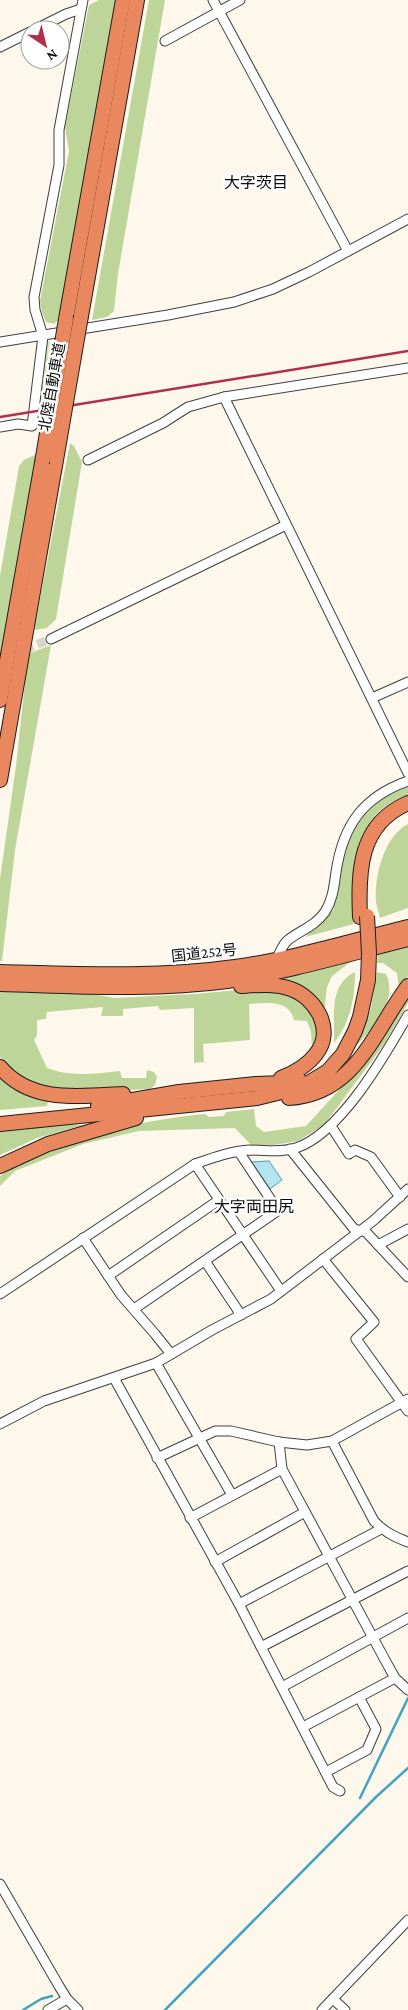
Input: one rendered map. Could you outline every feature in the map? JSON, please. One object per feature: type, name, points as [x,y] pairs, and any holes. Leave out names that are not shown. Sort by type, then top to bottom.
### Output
[{"type":"highway","name":"北陸自動車道","points":[[0,700],[123,0]]},
{"type":"highway","name":"北陸自動車道","points":[[0,780],[137,0]]},
{"type":"highway","points":[[0,792],[4,754]]},
{"type":"highway","points":[[0,1067],[8,1076],[24,1087],[58,1096],[256,1091],[302,1087],[319,1078],[336,1064],[346,1049],[356,1030],[364,1005],[364,980],[369,953],[363,916],[360,866],[367,843],[384,818],[408,803]]},
{"type":"highway","points":[[363,916],[367,881],[374,848],[386,828],[394,820],[408,813]]},
{"type":"highway","points":[[276,960],[408,920]]},
{"type":"highway","name":"国道252号","points":[[0,972],[116,975],[175,974],[276,960],[408,927]]},
{"type":"highway","name":"国道252号","points":[[0,984],[151,987],[227,980],[282,970],[408,939]]},
{"type":"highway","points":[[0,1166],[32,1150],[68,1137],[180,1106],[256,1091],[292,1074],[309,1062],[321,1047],[324,1030],[320,1013],[300,993],[279,985],[169,990],[87,986]]},
{"type":"highway","points":[[256,1091],[305,1096],[320,1092],[337,1082],[360,1060],[408,986]]},
{"type":"highway","points":[[0,1115],[106,1105],[179,1092]]},
{"type":"highway","points":[[0,1124],[180,1106]]},
{"type":"street","points":[[213,0],[348,251]]},
{"type":"street","points":[[165,41],[240,0]]},
{"type":"street","points":[[54,20],[82,4]]},
{"type":"street","points":[[0,427],[18,424],[32,426],[43,336],[34,310],[34,297],[59,165],[59,130],[82,4]]},
{"type":"street","points":[[0,47],[20,37]]},
{"type":"street","points":[[0,342],[200,310],[234,302],[273,289],[408,220]]},
{"type":"street","points":[[88,460],[163,423],[188,407],[224,397],[408,368]]},
{"type":"street","points":[[224,397],[408,773]]},
{"type":"street","points":[[51,639],[286,525]]},
{"type":"street","points":[[372,698],[408,682]]},
{"type":"street","points":[[276,960],[284,944],[319,919],[330,902],[344,837],[353,821],[365,806],[377,796],[408,780]]},
{"type":"street","points":[[0,1294],[195,1164],[218,1156],[250,1150],[277,1151],[297,1148],[331,1126],[381,1062],[408,1015]]},
{"type":"street","points":[[331,1126],[349,1154],[355,1150],[371,1157],[400,1197]]},
{"type":"street","points":[[290,1149],[354,1229],[366,1232],[408,1277]]},
{"type":"street","points":[[134,1309],[276,1212],[277,1209],[239,1152]]},
{"type":"street","points":[[195,1164],[281,1291]]},
{"type":"street","points":[[0,1424],[44,1401],[156,1363],[241,1315],[281,1291],[361,1230],[408,1189]]},
{"type":"street","points":[[108,1276],[219,1200]]},
{"type":"street","points":[[378,1245],[408,1230]]},
{"type":"street","points":[[82,1238],[121,1295],[156,1334],[170,1354]]},
{"type":"street","points":[[157,1458],[215,1431],[231,1431],[279,1442],[307,1445],[332,1441],[406,1404],[356,1339],[374,1322],[323,1259]]},
{"type":"street","points":[[204,1261],[241,1315]]},
{"type":"street","points":[[156,1363],[232,1496]]},
{"type":"street","points":[[114,1378],[261,1647],[333,1788],[340,1792]]},
{"type":"street","points":[[332,1441],[374,1521],[381,1529],[408,1542]]},
{"type":"street","points":[[279,1442],[282,1469],[395,1678],[408,1690]]},
{"type":"street","points":[[190,1518],[282,1469]]},
{"type":"street","points":[[215,1562],[305,1512]]},
{"type":"street","points":[[238,1604],[381,1529]]},
{"type":"street","points":[[261,1647],[408,1571]]},
{"type":"street","points":[[282,1687],[408,1618]]},
{"type":"street","points":[[303,1727],[395,1678]]},
{"type":"street","points":[[326,1772],[367,1750],[376,1729],[359,1697]]},
{"type":"street","points":[[0,1884],[67,1999],[78,2010]]},
{"type":"street","points":[[322,2010],[408,1920]]},
{"type":"street","points":[[48,2010],[67,1999]]},
{"type":"street","points":[[333,1999],[344,2010]]},
{"type":"green space","points":[[99,0],[116,0],[74,250],[60,318],[54,324],[46,322],[40,301],[69,151],[65,127],[89,5]]},
{"type":"green space","points":[[149,0],[165,0],[118,274],[114,311],[107,317],[92,320]]},
{"type":"green space","points":[[48,341],[55,343],[46,400],[35,401],[45,345]]},
{"type":"green space","points":[[70,443],[74,446],[82,462],[56,619],[47,628],[34,630]]},
{"type":"green space","points":[[37,454],[0,657],[0,576],[19,466],[24,460]]},
{"type":"green space","points":[[51,645],[15,850],[2,961],[0,961],[0,879],[16,766],[28,654]]},
{"type":"green space","points":[[408,783],[408,795],[389,803],[375,816],[359,848],[354,886],[354,924],[305,937],[333,910],[340,860],[355,823],[382,793]]},
{"type":"green space","points":[[408,824],[408,908],[380,918],[376,902],[376,892],[382,858],[393,838]]},
{"type":"green space","points":[[408,946],[408,976],[399,988],[397,973],[383,963],[377,963],[378,954]]},
{"type":"green space","points":[[353,960],[332,976],[327,987],[324,1012],[260,977]]},
{"type":"green space","points":[[355,972],[354,991],[348,1019],[334,1043],[334,1013],[337,994],[340,985]]},
{"type":"green space","points":[[377,972],[386,974],[389,994],[382,1014],[355,1047],[371,1008]]},
{"type":"green space","points":[[0,987],[87,993],[115,998],[195,994],[258,988],[294,995],[313,1009],[317,1034],[312,1048],[311,1032],[307,1021],[294,1020],[287,1008],[282,1005],[269,1003],[249,1004],[250,1040],[203,1044],[204,1062],[194,1063],[194,1008],[160,1010],[158,1006],[123,1009],[123,1016],[101,1016],[103,1007],[47,1012],[46,1019],[37,1020],[37,1035],[34,1040],[47,1068],[74,1074],[120,1071],[122,1078],[146,1078],[147,1070],[154,1072],[157,1077],[155,1085],[150,1089],[78,1092],[48,1091],[12,1072],[0,1057]]},
{"type":"green space","points":[[408,992],[408,1003],[385,1043],[324,1125],[298,1141],[252,1146],[235,1128],[139,1131],[83,1144],[15,1171],[0,1186],[0,1176],[20,1163],[70,1142],[126,1126],[205,1114],[209,1117],[224,1116],[226,1112],[254,1109],[256,1126],[264,1132],[306,1126],[361,1066]]},
{"type":"green space","points":[[0,1076],[5,1082],[22,1093],[46,1100],[48,1102],[47,1106],[0,1110]]},
{"type":"green space","points":[[83,1125],[37,1138],[0,1155],[0,1130]]},
{"type":"water","points":[[269,1161],[282,1180],[270,1189],[251,1162]]},
{"type":"waterway","points":[[360,1798],[408,1698]]},
{"type":"waterway","points":[[165,2010],[376,1797],[408,1768]]},
{"type":"waterway","points":[[23,2010],[41,1999],[52,1996]]},
{"type":"tunnel","points":[[0,660],[51,639]]},
{"type":"railway","points":[[0,417],[408,351]]},
{"type":"district","name":"大字茨目","points":[[256,182]]},
{"type":"district","name":"大字両田尻","points":[[254,1206]]}]
